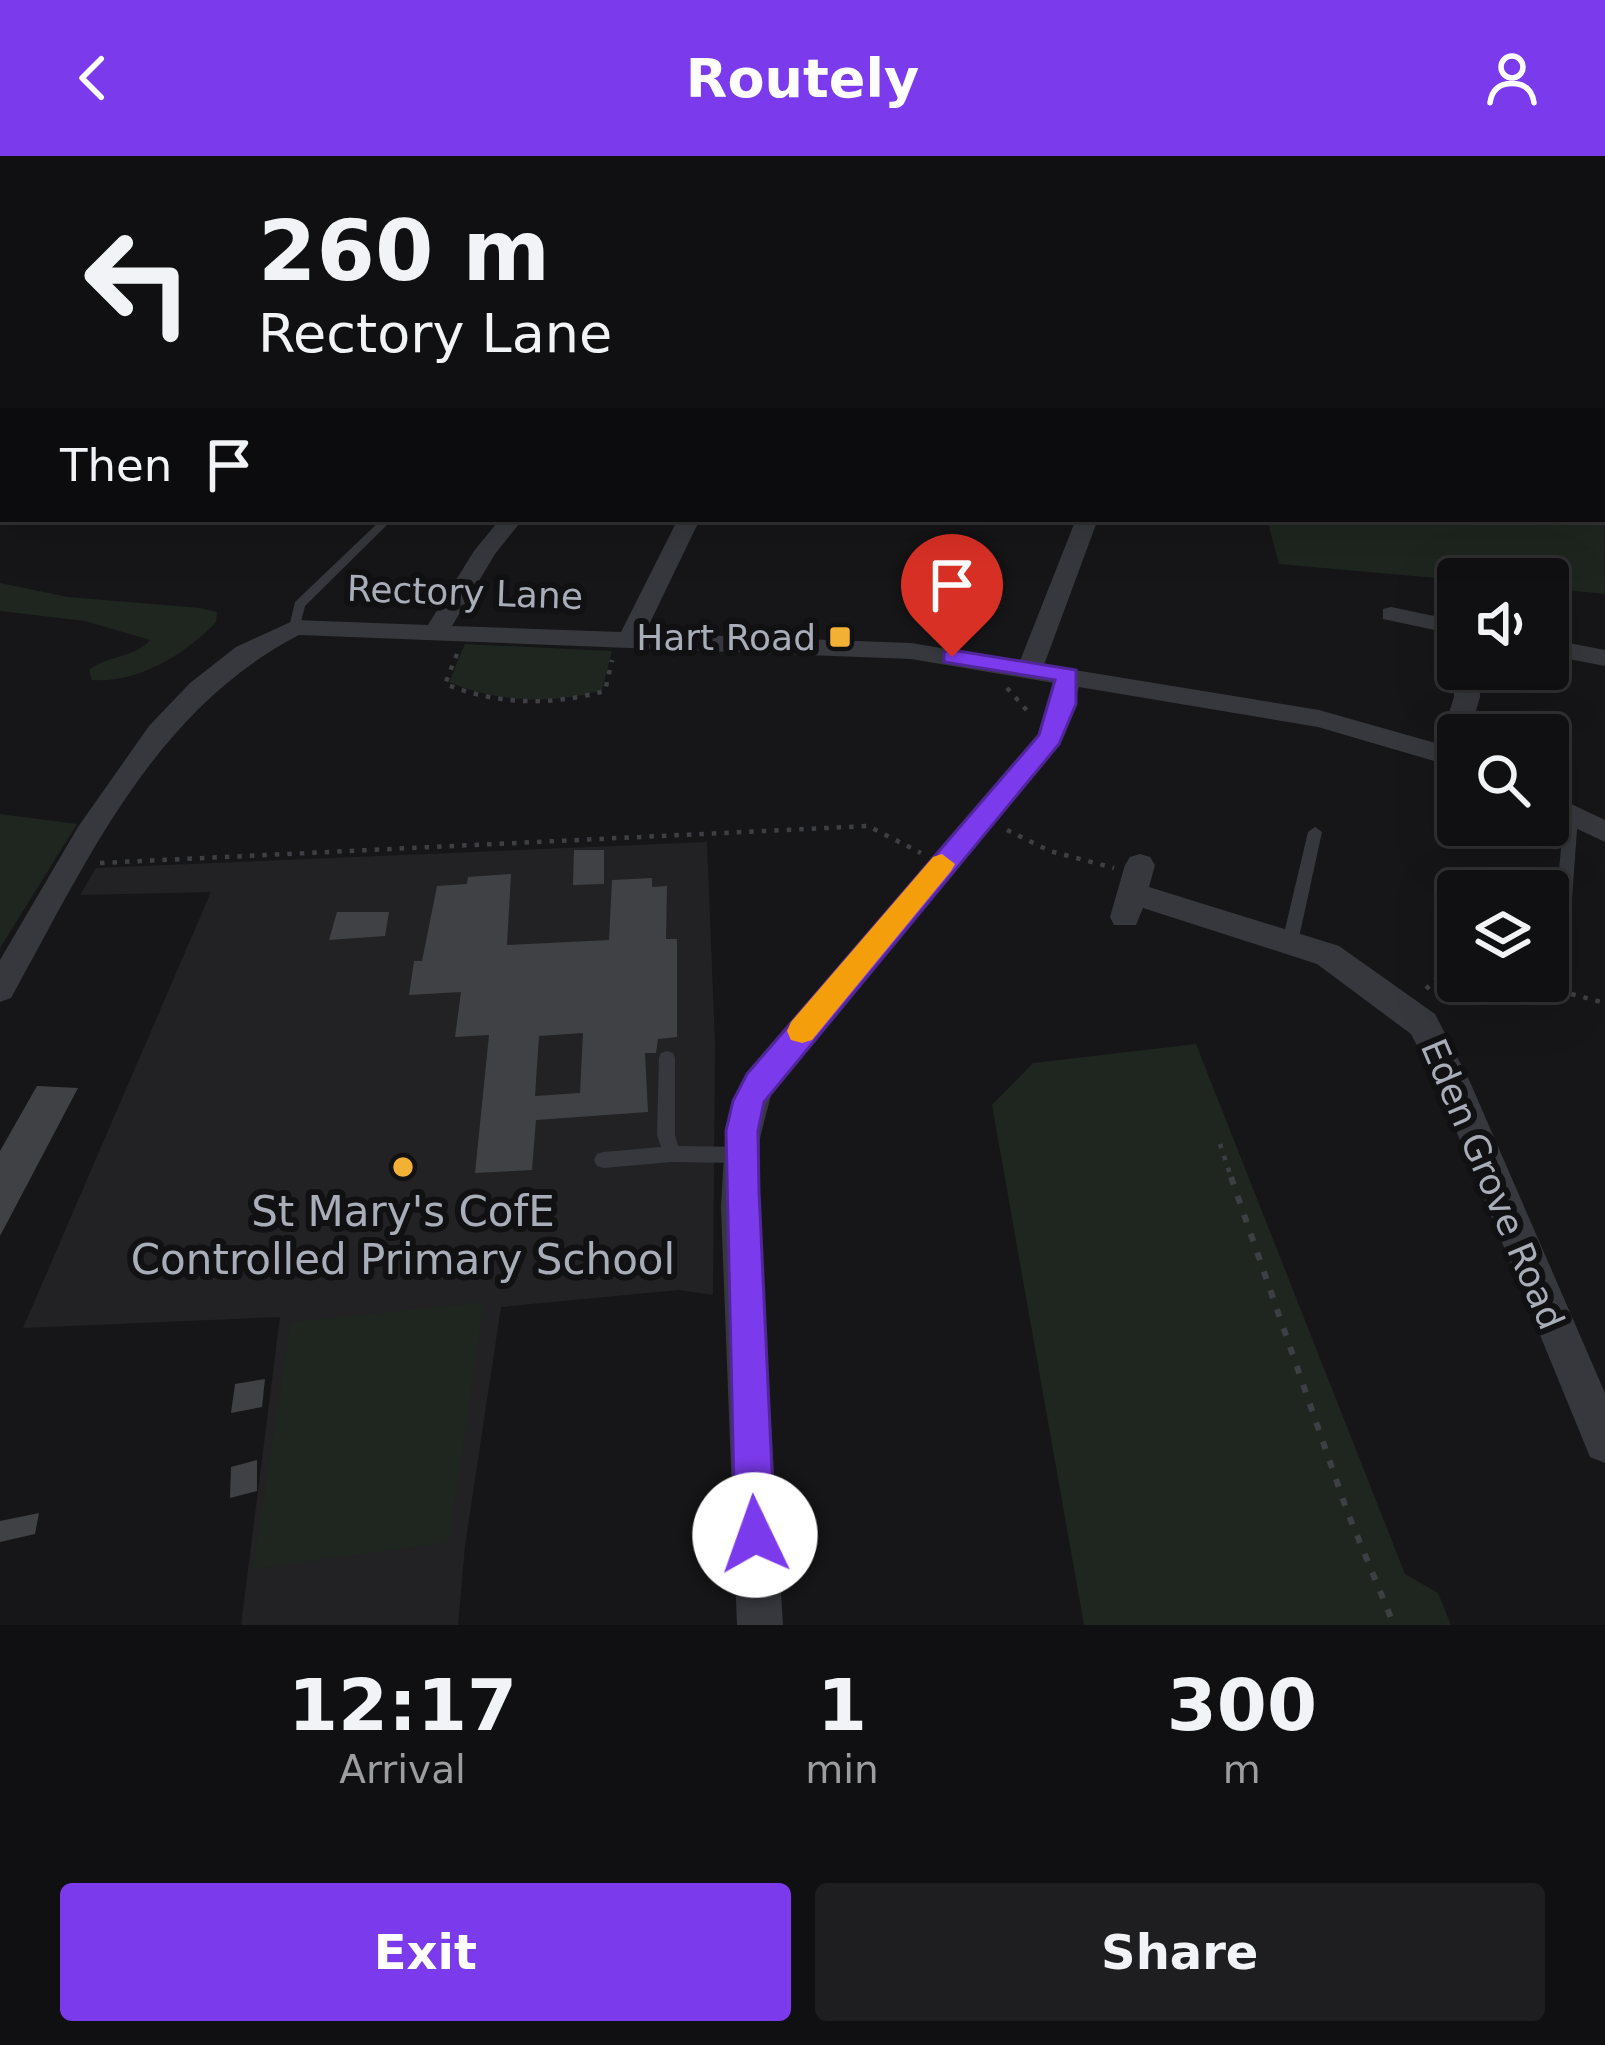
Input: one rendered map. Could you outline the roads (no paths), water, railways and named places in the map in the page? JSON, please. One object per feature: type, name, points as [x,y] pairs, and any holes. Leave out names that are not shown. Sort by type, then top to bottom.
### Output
[{"type":"street","points":[[437,629],[485,551],[509,522]]},
{"type":"street","points":[[624,637],[687,522]]},
{"type":"street","points":[[1030,669],[1087,522]]},
{"type":"street","points":[[1391,614],[1437,624]]},
{"type":"street","name":"Rectory Lane","points":[[0,989],[133,769],[202,684],[246,648],[295,627],[911,651],[1319,719],[1437,753]]},
{"type":"street","points":[[1569,650],[1605,658]]},
{"type":"street","points":[[760,1625],[742,1131],[758,1083],[1050,738],[1064,704],[1068,675]]},
{"type":"street","points":[[1569,815],[1605,832]]},
{"type":"street","name":"Eden Grove Road","points":[[1134,887],[1328,955],[1424,1024],[1605,1442]]},
{"type":"lane","points":[[295,627],[299,605],[385,522]]},
{"type":"lane","points":[[1290,942],[1315,832]]},
{"type":"lane","points":[[667,1058],[666,1135],[672,1154]]},
{"type":"lane","points":[[602,1160],[742,1155]]},
{"type":"place","name":"Hart Road","points":[[840,637]]},
{"type":"place","name":"St Mary's CofE Controlled Primary School","points":[[403,1167]]}]
